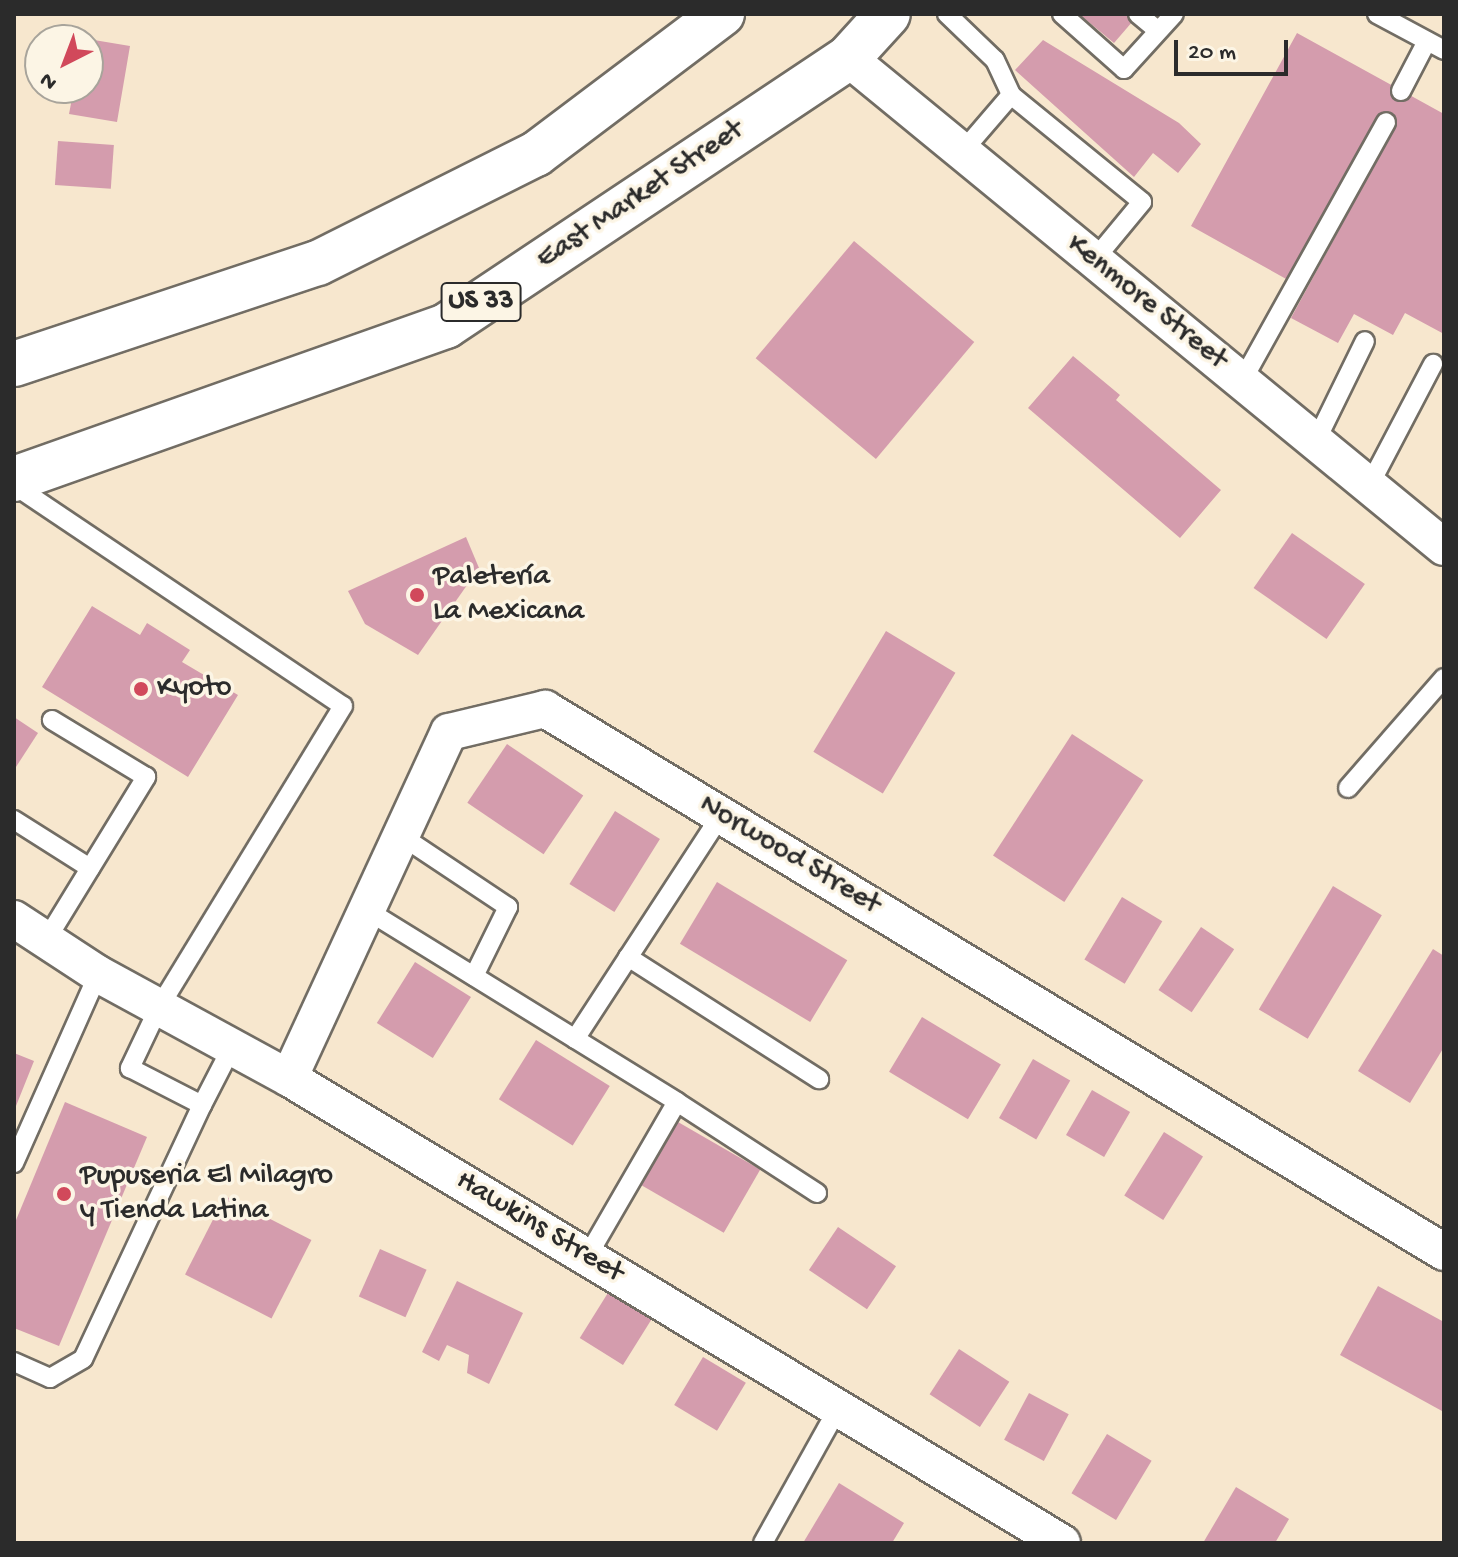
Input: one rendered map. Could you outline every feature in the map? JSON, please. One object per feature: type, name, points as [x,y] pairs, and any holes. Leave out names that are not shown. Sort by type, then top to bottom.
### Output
[{"type":"main road","points":[[14,364],[318,263],[536,154],[722,14]]},
{"type":"main road","name":"East Market Street","points":[[14,482],[446,326],[848,58],[888,14]]},
{"type":"street","name":"Kenmore Street","points":[[848,58],[1444,547]]},
{"type":"street","name":"Norwood Street","points":[[289,1078],[449,732],[545,709],[1444,1252]]},
{"type":"street","name":"Hawkins Street","points":[[14,919],[48,937],[98,974],[289,1078],[1062,1543]]},
{"type":"lane","points":[[947,14],[995,60],[1011,95],[1142,202],[1094,260]]},
{"type":"lane","points":[[1062,14],[1124,69],[1174,14]]},
{"type":"lane","points":[[1138,14],[1158,31]]},
{"type":"lane","points":[[1377,14],[1436,45],[1401,91]]},
{"type":"lane","points":[[962,152],[1011,95]]},
{"type":"lane","points":[[1242,381],[1386,122]]},
{"type":"lane","points":[[1316,441],[1365,341]]},
{"type":"lane","points":[[1369,486],[1433,364]]},
{"type":"lane","points":[[14,482],[343,706],[159,1007],[130,1068],[202,1105]]},
{"type":"lane","points":[[1348,788],[1444,678]]},
{"type":"lane","points":[[48,937],[146,777],[52,720]]},
{"type":"lane","points":[[575,1039],[721,815]]},
{"type":"lane","points":[[14,820],[90,868]]},
{"type":"lane","points":[[400,835],[508,907],[474,976]]},
{"type":"lane","points":[[365,909],[677,1102],[817,1193]]},
{"type":"lane","points":[[628,957],[819,1079]]},
{"type":"lane","points":[[14,1163],[98,974]]},
{"type":"lane","points":[[14,1362],[50,1378],[83,1359],[232,1047]]},
{"type":"lane","points":[[587,1257],[677,1102]]},
{"type":"lane","points":[[763,1543],[838,1408]]},
{"type":"building","points":[[1079,14],[1139,14],[1114,43]]},
{"type":"building","points":[[1297,33],[1444,114],[1444,334],[1405,313],[1393,335],[1354,314],[1338,343],[1291,318],[1395,127],[1377,117],[1288,280],[1191,226]]},
{"type":"building","points":[[1043,40],[1179,123],[1201,144],[1178,173],[1153,153],[1134,177],[1015,70]]},
{"type":"building","points":[[104,42],[130,46],[117,122],[69,114],[71,104],[104,104]]},
{"type":"building","points":[[58,141],[114,145],[111,189],[55,185]]},
{"type":"building","points":[[854,241],[974,342],[876,459],[756,358]]},
{"type":"building","points":[[1073,356],[1120,395],[1116,400],[1221,490],[1180,538],[1028,408]]},
{"type":"building","points":[[1292,533],[1365,584],[1326,639],[1254,588]]},
{"type":"building","points":[[466,537],[479,568],[418,655],[365,624],[348,591]]},
{"type":"building","points":[[92,606],[140,635],[147,623],[190,650],[182,662],[238,695],[188,777],[42,687]]},
{"type":"building","points":[[886,631],[955,673],[883,794],[813,752]]},
{"type":"building","points":[[14,717],[38,733],[14,770]]},
{"type":"building","points":[[1072,734],[1143,780],[1064,902],[993,856]]},
{"type":"building","points":[[507,744],[583,795],[544,854],[467,803]]},
{"type":"building","points":[[615,811],[660,839],[614,912],[569,884]]},
{"type":"building","points":[[717,882],[847,960],[810,1022],[680,944]]},
{"type":"building","points":[[1333,886],[1382,915],[1308,1039],[1259,1009]]},
{"type":"building","points":[[1122,897],[1162,921],[1125,984],[1084,960]]},
{"type":"building","points":[[1201,927],[1234,949],[1192,1012],[1159,990]]},
{"type":"building","points":[[1433,949],[1444,956],[1444,1047],[1410,1103],[1358,1071]]},
{"type":"building","points":[[415,962],[471,997],[433,1058],[377,1023]]},
{"type":"building","points":[[922,1017],[1001,1064],[968,1119],[889,1072]]},
{"type":"building","points":[[536,1040],[610,1086],[573,1145],[499,1099]]},
{"type":"building","points":[[14,1053],[34,1061],[14,1111]]},
{"type":"building","points":[[1033,1059],[1070,1080],[1036,1139],[999,1118]]},
{"type":"building","points":[[1092,1090],[1130,1112],[1104,1157],[1066,1135]]},
{"type":"building","points":[[65,1102],[147,1137],[59,1346],[14,1328],[14,1225]]},
{"type":"building","points":[[678,1122],[760,1170],[724,1233],[642,1185]]},
{"type":"building","points":[[1164,1132],[1203,1156],[1163,1220],[1124,1196]]},
{"type":"building","points":[[225,1196],[311,1240],[271,1318],[185,1274]]},
{"type":"building","points":[[838,1227],[896,1266],[867,1309],[809,1270]]},
{"type":"building","points":[[380,1249],[427,1270],[405,1317],[359,1297]]},
{"type":"building","points":[[457,1281],[523,1313],[489,1384],[467,1373],[469,1355],[447,1345],[439,1361],[422,1352]]},
{"type":"building","points":[[1378,1286],[1444,1322],[1442,1411],[1340,1355]]},
{"type":"building","points":[[611,1288],[654,1315],[623,1365],[580,1338]]},
{"type":"building","points":[[959,1349],[1009,1382],[980,1427],[930,1394]]},
{"type":"building","points":[[703,1357],[746,1383],[717,1431],[674,1405]]},
{"type":"building","points":[[1029,1393],[1069,1414],[1044,1461],[1004,1440]]},
{"type":"building","points":[[1107,1434],[1152,1461],[1116,1520],[1071,1493]]},
{"type":"building","points":[[839,1483],[904,1523],[892,1543],[803,1543]]},
{"type":"building","points":[[1236,1487],[1289,1519],[1275,1543],[1203,1543]]},
{"type":"place","name":"Paletería La Mexicana","points":[[417,595]]},
{"type":"place","name":"Kyoto","points":[[141,689]]},
{"type":"place","name":"Pupuseria El Milagro y Tienda Latina","points":[[64,1194]]}]
